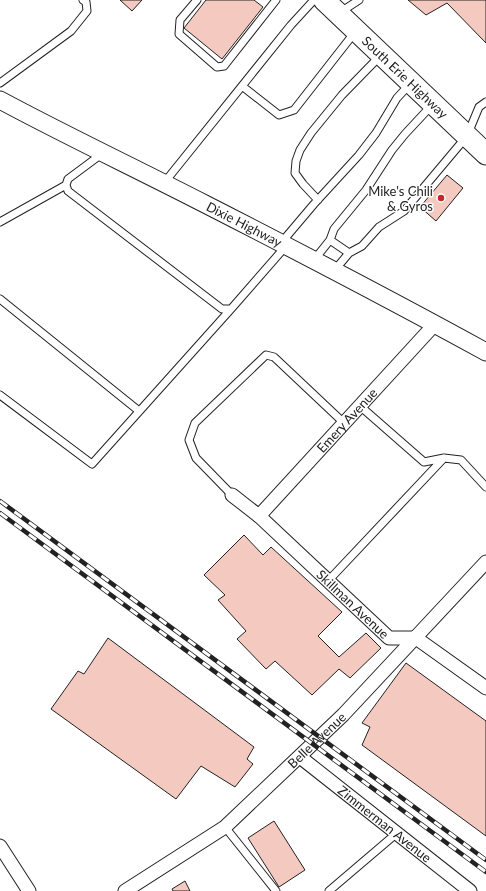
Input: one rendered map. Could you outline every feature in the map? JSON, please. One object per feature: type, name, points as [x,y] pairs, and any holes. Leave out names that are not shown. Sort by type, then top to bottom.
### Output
[{"type":"main road","name":"South Erie Highway","points":[[332,7],[486,154]]},
{"type":"street","name":"Dixie Highway","points":[[0,100],[284,245],[486,352]]},
{"type":"street","name":"Emery Avenue","points":[[259,516],[435,324]]},
{"type":"street","name":"Skillman Avenue","points":[[232,495],[259,516],[389,638],[416,638]]},
{"type":"street","name":"Belle Avenue","points":[[125,891],[225,827],[300,757],[343,714],[486,562]]},
{"type":"street","points":[[416,638],[486,688]]},
{"type":"street","name":"Zimmerman Avenue","points":[[300,757],[470,891]]},
{"type":"street","points":[[0,846],[29,891]]},
{"type":"lane","points":[[0,83],[71,31],[87,11],[86,2],[83,0]]},
{"type":"lane","points":[[197,0],[180,20],[179,34],[217,67],[224,66],[276,0]]},
{"type":"lane","points":[[164,183],[291,25],[314,0]]},
{"type":"lane","points":[[332,7],[359,0]]},
{"type":"lane","points":[[242,86],[279,115],[294,110],[356,30]]},
{"type":"lane","points":[[318,200],[295,173],[296,161],[300,150],[311,133],[342,95],[382,54]]},
{"type":"lane","points":[[0,395],[92,464],[231,309],[284,245],[318,200],[359,155],[376,133],[397,98],[412,83]]},
{"type":"lane","points":[[334,271],[349,253],[362,246],[379,227],[404,211],[467,136],[480,108],[486,102]]},
{"type":"lane","points":[[314,261],[330,240],[334,229],[366,190],[392,150],[433,103]]},
{"type":"lane","points":[[103,153],[68,179],[66,185],[68,191],[222,309],[231,309]]},
{"type":"lane","points":[[0,222],[66,185]]},
{"type":"lane","points":[[330,240],[349,253]]},
{"type":"lane","points":[[0,299],[140,411]]},
{"type":"lane","points":[[232,495],[196,458],[189,440],[195,423],[266,355],[274,357],[344,423]]},
{"type":"lane","points":[[360,406],[424,462],[444,458],[460,460],[486,487]]},
{"type":"lane","points":[[328,581],[444,458]]},
{"type":"lane","points":[[225,827],[276,891]]},
{"type":"lane","points":[[329,891],[397,833]]},
{"type":"building","points":[[120,0],[142,0],[132,11]]},
{"type":"building","points":[[206,0],[254,0],[263,7],[222,59],[184,28]]},
{"type":"building","points":[[408,0],[486,0],[486,43],[447,3],[426,15]]},
{"type":"building","name":"Mike's Chili & Gyros","points":[[447,175],[463,188],[436,221],[420,207]]},
{"type":"building","points":[[244,535],[263,555],[271,547],[342,612],[318,636],[339,657],[366,633],[381,648],[350,678],[339,669],[312,695],[275,661],[266,669],[237,639],[246,631],[218,600],[225,595],[204,575]]},
{"type":"building","points":[[108,638],[254,747],[247,759],[253,764],[235,787],[201,766],[176,799],[51,709],[78,671],[84,674]]},
{"type":"building","points":[[406,663],[486,721],[486,836],[362,745],[370,727],[362,723]]},
{"type":"building","points":[[274,821],[305,870],[279,887],[248,838]]},
{"type":"building","points":[[185,881],[190,891],[173,891],[172,889]]},
{"type":"railway","points":[[0,501],[486,860]]},
{"type":"railway","points":[[0,513],[486,872]]},
{"type":"place","name":"Mike's Chili & Gyros","points":[[441,198]]}]
